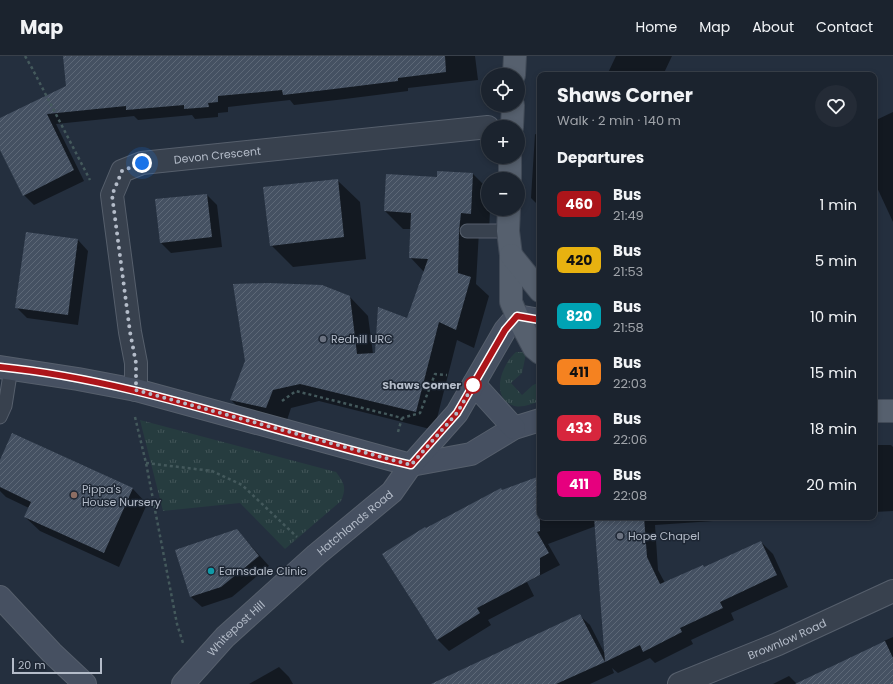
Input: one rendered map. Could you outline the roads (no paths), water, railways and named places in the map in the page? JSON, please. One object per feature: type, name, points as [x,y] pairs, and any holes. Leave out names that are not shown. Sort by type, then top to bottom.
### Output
[{"type":"main road","points":[[514,56],[514,68]]},
{"type":"main road","points":[[509,216],[508,231],[511,255],[511,302],[534,348],[537,350]]},
{"type":"main road","points":[[511,255],[537,287]]},
{"type":"main road","points":[[517,316],[537,319]]},
{"type":"main road","name":"Hatchlands Road","points":[[292,576],[392,492],[411,465],[457,413],[505,330],[517,316]]},
{"type":"main road","points":[[5,367],[136,390],[411,465],[471,454],[514,428],[537,421]]},
{"type":"main road","points":[[474,384],[514,428]]},
{"type":"main road","points":[[877,411],[893,411]]},
{"type":"main road","name":"Whitepost Hill","points":[[183,684],[225,637],[292,576]]},
{"type":"main road","points":[[0,597],[52,653],[85,684]]},
{"type":"street","name":"Devon Crescent","points":[[136,390],[136,363],[130,332],[112,195],[122,171],[142,163],[481,128]]},
{"type":"street","name":"Brownlow Road","points":[[679,684],[778,644],[893,591]]},
{"type":"lane","points":[[467,231],[508,231]]},
{"type":"lane","points":[[0,417],[5,406],[5,367]]},
{"type":"place","name":"Redhill URC","points":[[323,339]]},
{"type":"place","name":"Shaws Corner","points":[[473,385]]},
{"type":"place","name":"Pippa's House Nursery","points":[[74,495]]},
{"type":"place","name":"Hope Chapel","points":[[620,536]]},
{"type":"place","name":"Earnsdale Clinic","points":[[211,571]]}]
